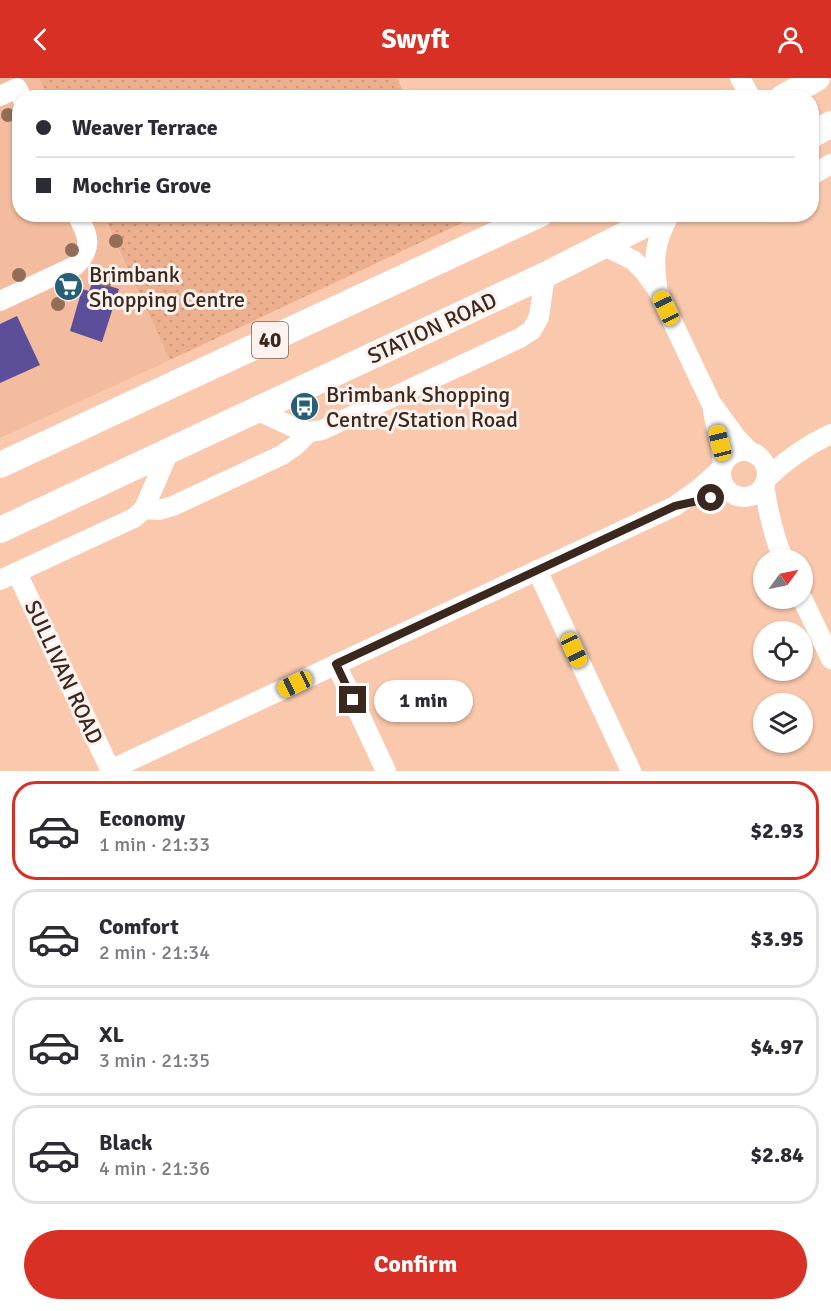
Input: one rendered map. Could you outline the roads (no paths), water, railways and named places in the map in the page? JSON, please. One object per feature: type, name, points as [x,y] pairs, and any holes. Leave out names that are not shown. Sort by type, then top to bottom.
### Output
[{"type":"main road","points":[[796,90],[817,78]]},
{"type":"main road","name":"40","points":[[0,465],[523,222]]},
{"type":"main road","name":"STATION ROAD","points":[[0,530],[545,275],[652,222]]},
{"type":"street","points":[[0,301],[75,266],[83,258],[88,247],[86,233],[81,222]]},
{"type":"street","points":[[657,289],[654,264],[657,244],[665,222]]},
{"type":"street","points":[[604,246],[633,260],[644,270],[657,289],[711,404],[735,436],[765,464],[768,511],[779,549]]},
{"type":"street","points":[[256,410],[309,432],[322,430],[520,338],[532,330],[539,317],[545,275]]},
{"type":"street","points":[[711,404],[720,443],[722,484],[754,511],[779,549]]},
{"type":"street","points":[[144,509],[159,510],[173,506],[282,454],[295,446],[309,432]]},
{"type":"street","points":[[675,506],[699,489],[733,452],[780,450],[823,438]]},
{"type":"street","points":[[111,770],[675,506],[705,498],[754,495],[783,463],[823,438]]},
{"type":"street","points":[[8,576],[134,518],[144,509],[169,451]]},
{"type":"street","points":[[537,570],[631,771]]},
{"type":"street","name":"SULLIVAN ROAD","points":[[8,576],[111,770]]},
{"type":"street","points":[[807,609],[831,659]]},
{"type":"street","points":[[336,664],[386,771]]},
{"type":"place","name":"Brimbank Shopping Centre","points":[[68,287]]},
{"type":"place","name":"Brimbank Shopping Centre/Station Road","points":[[305,407]]}]
